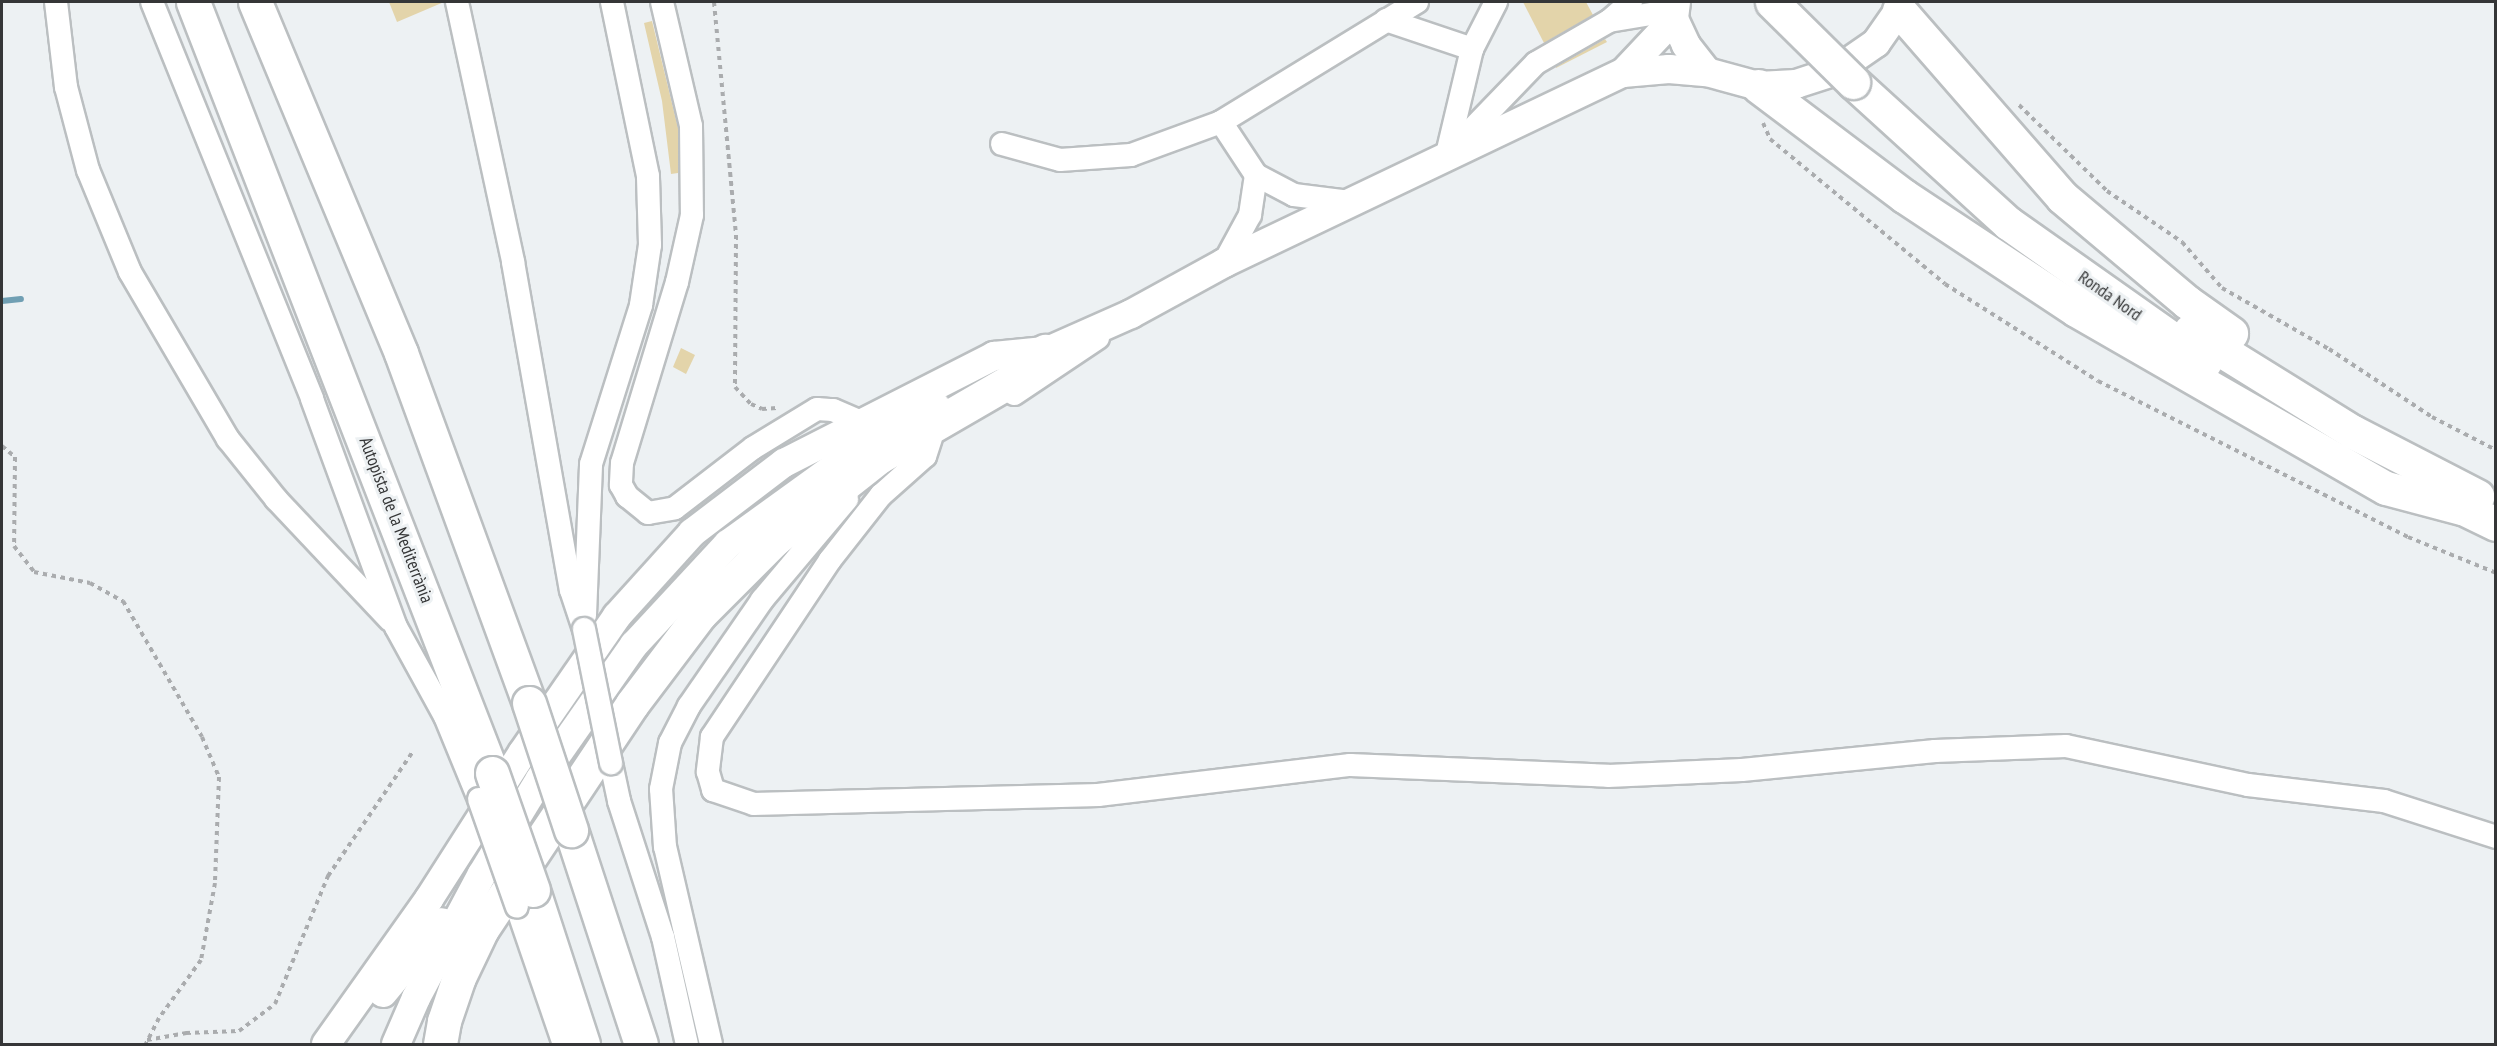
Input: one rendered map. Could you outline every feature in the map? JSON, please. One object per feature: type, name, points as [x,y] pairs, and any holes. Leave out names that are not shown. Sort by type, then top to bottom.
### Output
[{"type":"highway","name":"Autopista de la Mediterrània","points":[[192,2],[485,786],[525,899],[583,1044]]},
{"type":"highway","points":[[255,2],[401,353],[529,703],[641,1044]]},
{"type":"highway","name":"Ronda Nord","points":[[1772,2],[1862,76],[2008,222],[2110,297],[2316,431],[2463,499],[2496,524]]},
{"type":"highway","name":"Ronda Nord","points":[[1804,2],[1862,76]]},
{"type":"highway","points":[[1900,6],[2062,196],[2187,303],[2418,455],[2463,499]]},
{"type":"highway","points":[[1753,85],[1904,196],[2076,310],[2386,488],[2463,499]]},
{"type":"highway","points":[[440,1044],[455,988],[482,929],[632,704],[700,614],[775,539],[879,457],[1022,375],[1045,351]]},
{"type":"highway","name":"Ronda Nord","points":[[2463,499],[2496,504]]},
{"type":"main road","points":[[396,1044],[416,998],[482,874],[540,779],[634,645],[728,544],[869,442],[1045,351],[1131,314],[1224,264],[1350,202],[1623,73],[1669,69],[1707,72],[1753,85],[1796,84],[1834,72],[1876,43],[1900,6]]},
{"type":"main road","points":[[1675,10],[1686,45],[1707,72]]},
{"type":"main road","points":[[1623,73],[1675,10]]},
{"type":"main road","points":[[328,1044],[429,899],[523,752],[617,616],[692,533],[733,498],[784,463],[994,356],[1045,351]]},
{"type":"main road","points":[[328,1044],[378,999],[482,874]]},
{"type":"street","points":[[56,2],[66,87],[88,170],[136,281],[228,439],[276,499],[396,627]]},
{"type":"street","points":[[152,2],[304,379],[396,627],[485,786]]},
{"type":"street","points":[[457,2],[513,262],[571,590],[584,628],[619,801],[663,937],[687,1044]]},
{"type":"street","points":[[584,628],[591,464],[641,305],[650,245],[648,176],[612,2]]},
{"type":"street","points":[[662,2],[691,126],[692,216],[678,282],[622,463],[621,485],[640,508],[648,513],[667,512],[753,448],[817,409],[833,410],[864,423]]},
{"type":"street","points":[[1002,144],[1060,160],[1131,155],[1221,123],[1417,2]]},
{"type":"street","points":[[1447,155],[1473,49],[1496,2]]},
{"type":"street","points":[[1447,155],[1536,63],[1609,21],[1627,2]]},
{"type":"street","points":[[1609,21],[1675,10]]},
{"type":"street","points":[[1386,20],[1473,49]]},
{"type":"street","points":[[1221,123],[1256,176],[1294,195],[1350,202]]},
{"type":"street","points":[[1224,264],[1250,215],[1256,176]]},
{"type":"street","points":[[711,1044],[666,847],[661,789],[670,743],[689,706],[755,609],[826,520],[874,473],[931,438],[1031,385],[1131,314]]},
{"type":"street","points":[[931,438],[925,456],[881,495],[830,560],[712,737],[708,772],[712,790],[754,804],[1098,795],[1350,765],[1608,776],[1742,770],[1935,751],[2066,746],[2248,785],[2384,801],[2496,837]]},
{"type":"street","points":[[525,899],[564,1044]]},
{"type":"path","points":[[714,2],[736,235],[735,387],[751,404],[762,409],[817,409]]},
{"type":"path","points":[[1753,85],[1770,139],[1945,284],[2098,381],[2408,537],[2496,573]]},
{"type":"path","points":[[2012,98],[2107,191],[2182,242],[2222,288],[2329,349],[2432,417],[2496,450]]},
{"type":"path","points":[[2,446],[15,457],[14,546],[34,572],[90,583],[123,601],[202,737],[219,777],[215,883],[201,960],[147,1042]]},
{"type":"path","points":[[147,1042],[186,1033],[239,1031],[274,1004],[328,876],[412,753]]},
{"type":"building","points":[[389,2],[444,2],[397,22]]},
{"type":"building","points":[[1523,2],[1586,2],[1593,15],[1544,43]]},
{"type":"building","points":[[652,21],[678,128],[678,173],[671,174],[662,101],[644,23]]},
{"type":"building","points":[[1605,39],[1607,42],[1556,68],[1556,67]]},
{"type":"building","points":[[681,348],[695,355],[686,374],[673,367]]},
{"type":"waterway","points":[[2,301],[21,299]]}]
